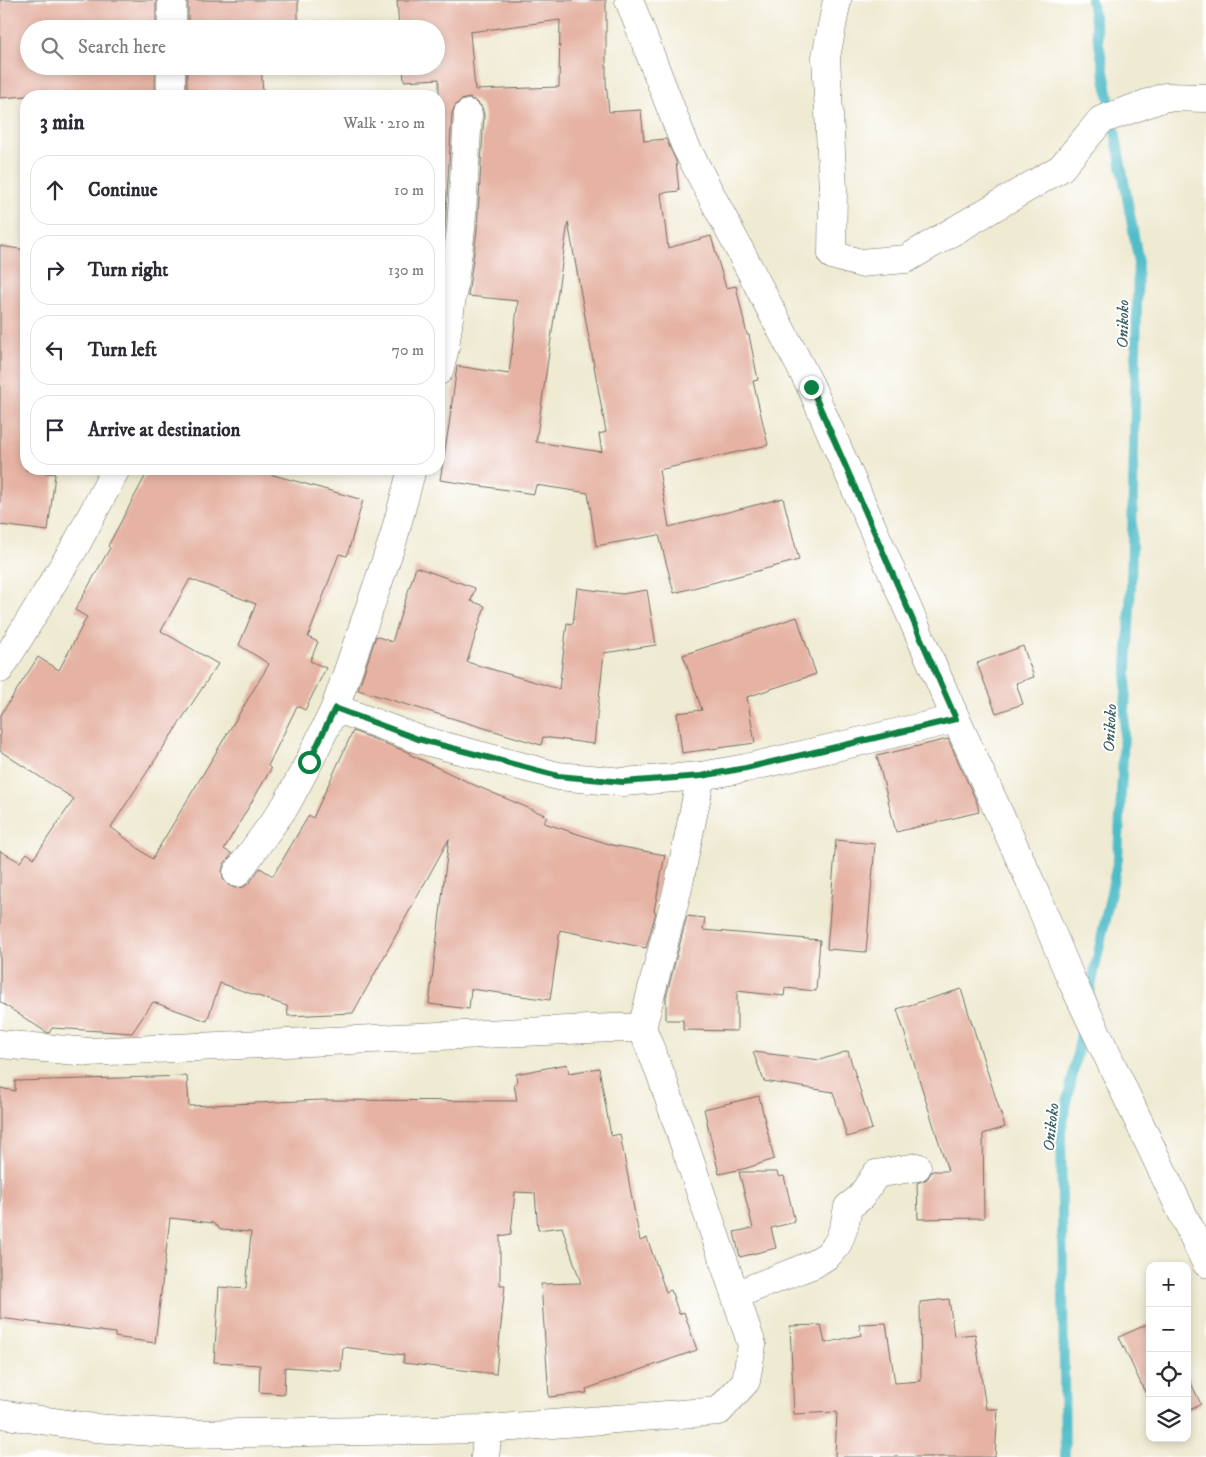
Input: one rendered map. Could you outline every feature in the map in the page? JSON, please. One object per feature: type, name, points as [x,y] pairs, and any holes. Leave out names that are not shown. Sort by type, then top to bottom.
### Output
[{"type":"street","points":[[172,0],[172,20]]},
{"type":"street","points":[[629,0],[685,145],[811,387],[956,719],[1030,881],[1071,979],[1206,1263]]},
{"type":"street","points":[[837,0],[826,57],[833,189],[832,255],[860,262],[906,259],[1061,168],[1101,120],[1166,97],[1206,98]]},
{"type":"street","points":[[171,75],[171,90]]},
{"type":"street","points":[[445,348],[461,229],[468,114]]},
{"type":"street","points":[[0,669],[76,545],[113,475]]},
{"type":"street","points":[[237,873],[286,805],[335,708],[393,540],[410,475]]},
{"type":"street","points":[[335,708],[418,739],[558,776],[623,782],[701,776],[746,768],[956,719]]},
{"type":"street","points":[[0,1414],[95,1428],[183,1434],[488,1429],[719,1411],[746,1381],[752,1345],[661,1075],[642,1028],[678,888],[701,776]]},
{"type":"street","points":[[0,1044],[88,1052],[642,1028]]},
{"type":"street","points":[[735,1295],[814,1264],[828,1255],[838,1243],[844,1228],[848,1207],[861,1197],[876,1174],[917,1167]]},
{"type":"street","points":[[485,1457],[488,1429]]},
{"type":"building","points":[[0,0],[156,0],[156,20],[20,20],[20,75],[155,75],[155,90],[20,90],[20,96],[0,98]]},
{"type":"building","points":[[188,0],[298,0],[298,20],[188,20]]},
{"type":"building","points":[[397,0],[606,0],[606,82],[609,112],[641,110],[644,141],[666,139],[676,161],[679,191],[661,193],[668,248],[711,236],[726,288],[736,286],[747,335],[749,335],[758,380],[753,381],[768,445],[659,470],[669,527],[783,498],[799,560],[674,593],[659,535],[596,546],[588,493],[536,485],[534,494],[440,480],[441,475],[445,475],[445,449],[457,366],[509,374],[518,301],[468,296],[477,230],[484,115],[482,107],[476,101],[469,98],[461,100],[455,106],[452,113],[445,227],[445,90],[439,90],[439,79],[404,81],[404,75],[445,75],[445,20],[398,20]],"holes":[[[560,20],[559,87],[475,90],[470,32]],[[568,222],[606,432],[599,434],[602,452],[536,442]]]},
{"type":"building","points":[[187,75],[262,75],[263,90],[187,90]]},
{"type":"building","points":[[0,246],[20,249],[20,475],[55,475],[48,531],[0,525]]},
{"type":"building","points":[[146,475],[273,475],[363,500],[347,556],[339,554],[308,637],[318,642],[310,661],[326,668],[305,710],[297,706],[268,766],[271,769],[224,849],[232,854],[224,864],[222,871],[223,879],[228,885],[235,888],[244,887],[260,868],[273,876],[309,815],[313,818],[353,731],[410,753],[472,784],[547,816],[544,823],[612,845],[665,855],[654,911],[656,912],[646,948],[560,930],[550,1000],[471,989],[469,1009],[429,1004],[449,839],[353,1013],[288,1016],[287,1006],[220,983],[207,1021],[153,1002],[132,1033],[52,1028],[49,1033],[0,1002],[0,851],[20,862],[27,853],[34,858],[74,799],[0,751],[0,716],[38,657],[59,670],[87,617],[75,610],[110,548],[108,546]],"holes":[[[190,579],[256,604],[239,645],[269,664],[152,859],[111,827],[218,664],[161,631]]]},
{"type":"building","points":[[416,567],[475,588],[471,601],[485,606],[467,662],[559,689],[567,623],[573,624],[577,588],[622,594],[647,590],[656,645],[604,653],[594,744],[543,737],[541,745],[358,690],[376,636],[392,642]]},
{"type":"building","points":[[797,617],[816,674],[747,697],[755,743],[682,753],[677,713],[702,710],[683,655]]},
{"type":"building","points":[[1023,646],[1034,677],[1016,683],[1023,704],[996,713],[977,663]]},
{"type":"building","points":[[948,739],[977,803],[979,812],[896,832],[877,756]]},
{"type":"building","points":[[836,840],[875,844],[866,952],[827,949]]},
{"type":"building","points":[[687,916],[705,918],[703,930],[820,940],[816,991],[785,988],[784,996],[737,991],[737,1031],[683,1030],[683,1020],[666,1020],[666,997]]},
{"type":"building","points":[[961,989],[1005,1127],[983,1134],[984,1218],[918,1219],[917,1183],[927,1179],[932,1171],[948,1171],[897,1009]]},
{"type":"building","points":[[848,1051],[872,1129],[847,1137],[833,1092],[764,1081],[753,1052],[820,1060]]},
{"type":"building","points":[[567,1064],[569,1073],[599,1068],[611,1136],[620,1134],[640,1241],[647,1238],[666,1292],[671,1290],[679,1314],[684,1312],[697,1350],[586,1389],[587,1393],[549,1397],[541,1284],[581,1283],[562,1227],[538,1230],[535,1193],[515,1192],[511,1234],[500,1236],[500,1285],[505,1285],[496,1374],[403,1363],[404,1355],[343,1347],[341,1371],[285,1367],[284,1394],[259,1392],[260,1365],[214,1362],[219,1287],[246,1289],[251,1232],[221,1230],[213,1223],[170,1218],[155,1343],[115,1337],[115,1333],[0,1318],[0,1088],[15,1091],[15,1081],[187,1076],[189,1106],[322,1100],[517,1101],[514,1084],[517,1083],[516,1074]]},
{"type":"building","points":[[759,1096],[774,1159],[747,1168],[719,1174],[704,1109]]},
{"type":"building","points":[[739,1172],[777,1172],[779,1177],[784,1176],[795,1222],[771,1228],[776,1248],[740,1257],[734,1232],[753,1228]]},
{"type":"building","points":[[949,1299],[954,1336],[975,1334],[986,1409],[998,1409],[995,1457],[835,1457],[837,1412],[794,1414],[790,1326],[821,1325],[825,1343],[861,1335],[859,1324],[886,1323],[895,1383],[921,1381],[920,1302]]},
{"type":"building","points":[[1146,1325],[1146,1394],[1119,1337]]},
{"type":"building","points":[[1191,1383],[1201,1404],[1191,1409]]},
{"type":"waterway","name":"Onikoko","points":[[1088,1001],[1118,859],[1131,585],[1138,258],[1091,0]]},
{"type":"waterway","name":"Onikoko","points":[[1065,1457],[1061,1132],[1084,1020]]},
{"type":"route","points":[[309,762],[335,708],[418,739],[558,776],[623,782],[701,776],[746,768],[956,719],[811,387]]}]
